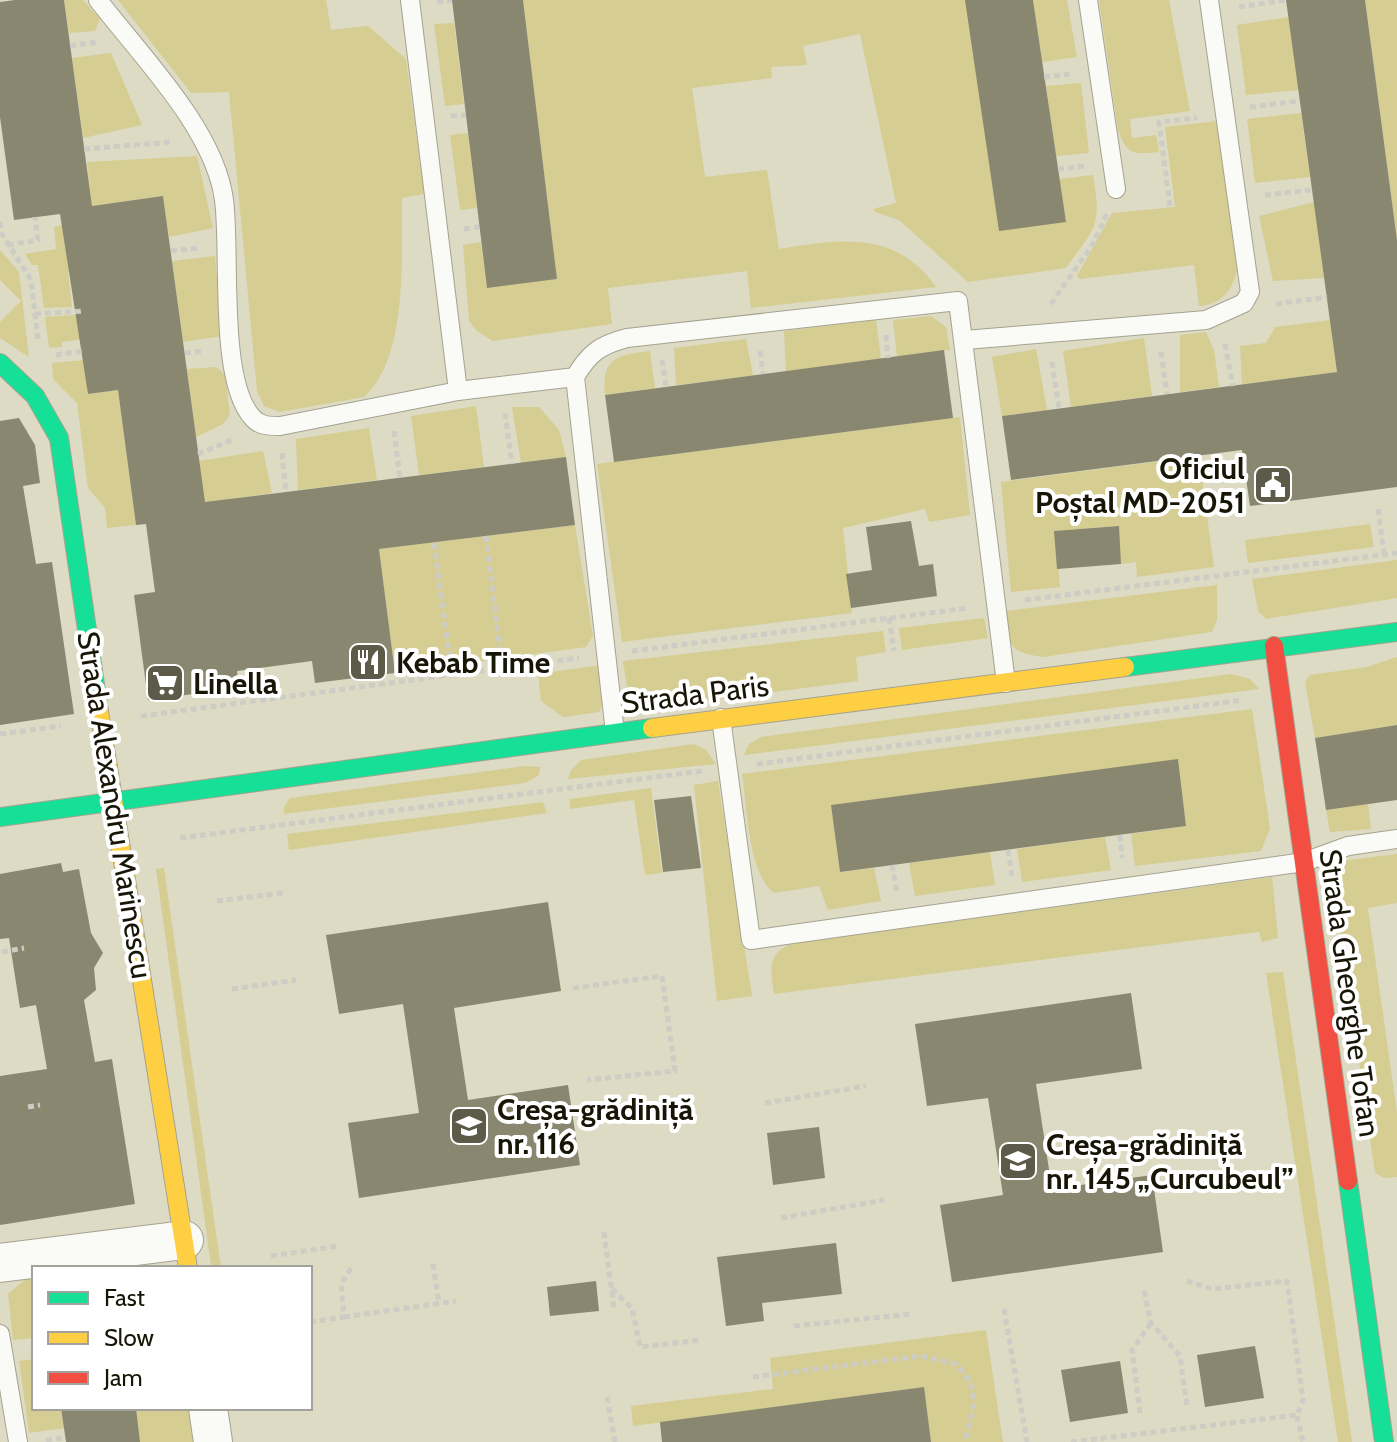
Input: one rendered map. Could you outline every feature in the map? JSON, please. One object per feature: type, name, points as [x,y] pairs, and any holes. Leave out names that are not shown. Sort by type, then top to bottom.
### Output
[{"type":"street","name":"Strada Alexandru Marinescu","points":[[0,363],[23,381],[46,409],[59,438],[112,800],[186,1254]]},
{"type":"street","name":"Strada Paris","points":[[0,817],[721,718],[1397,632]]},
{"type":"street","name":"Strada Gheorghe Tofan","points":[[1274,646],[1384,1442]]},
{"type":"street","points":[[0,1263],[186,1254]]},
{"type":"street","points":[[208,1410],[213,1442]]},
{"type":"lane","points":[[98,0],[203,139],[224,201],[235,382],[251,417],[265,426],[280,426],[458,391],[575,377]]},
{"type":"lane","points":[[410,0],[458,391]]},
{"type":"lane","points":[[1088,0],[1116,189]]},
{"type":"lane","points":[[965,340],[1206,320],[1244,303],[1250,292],[1210,5]]},
{"type":"lane","points":[[615,733],[575,377],[587,355],[605,344],[627,338],[958,301],[1006,683]]},
{"type":"lane","points":[[721,718],[751,940],[1304,862],[1348,846],[1397,839]]},
{"type":"lane","points":[[0,1334],[18,1442]]},
{"type":"path","points":[[1210,5],[1286,0]]},
{"type":"path","points":[[1044,77],[1084,73]]},
{"type":"path","points":[[1170,206],[1159,122],[1299,101]]},
{"type":"path","points":[[84,149],[203,139]]},
{"type":"path","points":[[1058,169],[1099,164]]},
{"type":"path","points":[[1237,199],[1312,190]]},
{"type":"path","points":[[8,245],[38,240],[35,217]]},
{"type":"path","points":[[0,222],[8,245],[31,280],[39,343]]},
{"type":"path","points":[[1244,303],[1273,305],[1327,297]]},
{"type":"path","points":[[35,314],[83,311]]},
{"type":"path","points":[[1219,315],[1233,386]]},
{"type":"path","points":[[1157,324],[1167,394]]},
{"type":"path","points":[[1047,333],[1059,409]]},
{"type":"path","points":[[46,409],[41,358],[82,351]]},
{"type":"path","points":[[501,386],[512,464]]},
{"type":"path","points":[[390,404],[400,478]]},
{"type":"path","points":[[198,454],[229,444],[251,417]]},
{"type":"path","points":[[280,426],[286,492]]},
{"type":"path","points":[[1378,509],[1384,554]]},
{"type":"path","points":[[486,536],[502,668]]},
{"type":"path","points":[[434,543],[452,675]]},
{"type":"path","points":[[141,716],[1397,553]]},
{"type":"path","points":[[889,618],[894,651]]},
{"type":"path","points":[[752,765],[1257,698]]},
{"type":"path","points":[[0,734],[72,725]]},
{"type":"path","points":[[198,836],[703,771]]},
{"type":"path","points":[[217,901],[283,893]]},
{"type":"path","points":[[2,952],[24,948]]},
{"type":"path","points":[[573,988],[662,976],[675,1071],[587,1080]]},
{"type":"path","points":[[232,989],[296,980]]},
{"type":"path","points":[[765,1103],[866,1086]]},
{"type":"path","points":[[28,1107],[40,1105]]},
{"type":"path","points":[[781,1218],[884,1200]]},
{"type":"path","points":[[604,1232],[614,1309]]},
{"type":"path","points":[[271,1256],[338,1246]]},
{"type":"path","points":[[433,1264],[439,1303]]},
{"type":"path","points":[[344,1317],[341,1284],[352,1267]]},
{"type":"path","points":[[1187,1281],[1212,1289],[1287,1281],[1303,1400],[1297,1415],[1303,1442]]},
{"type":"path","points":[[612,1289],[632,1308],[640,1347],[701,1340]]},
{"type":"path","points":[[1144,1291],[1151,1323],[1180,1356],[1187,1407]]},
{"type":"path","points":[[312,1322],[456,1301]]},
{"type":"path","points":[[1004,1309],[1027,1442]]},
{"type":"path","points":[[794,1326],[911,1314]]},
{"type":"path","points":[[1140,1413],[1132,1350],[1151,1323]]},
{"type":"path","points":[[753,1377],[921,1356],[956,1364],[971,1382],[974,1404],[965,1442]]},
{"type":"path","points":[[607,1397],[615,1442]]},
{"type":"path","points":[[1071,1442],[1297,1415]]},
{"type":"shaded area","points":[[64,0],[83,0],[100,19],[95,31],[69,33]]},
{"type":"shaded area","points":[[118,0],[326,0],[331,30],[368,26],[406,59],[424,194],[402,198],[400,303],[396,331],[379,379],[364,397],[280,412],[264,406],[257,391],[229,92],[191,93]]},
{"type":"shaded area","points":[[523,0],[965,0],[1060,179],[1093,175],[1097,206],[1094,226],[1066,268],[968,282],[899,220],[875,212],[873,209],[896,203],[860,34],[803,46],[807,65],[771,67],[772,78],[692,88],[705,177],[767,170],[779,249],[845,242],[885,247],[920,269],[936,287],[751,308],[747,271],[608,288],[612,324],[493,341],[477,331],[469,321],[463,245],[481,242],[487,287],[557,279]]},
{"type":"shaded area","points":[[1033,0],[1067,0],[1077,57],[1042,62]]},
{"type":"shaded area","points":[[1099,0],[1169,0],[1190,111],[1130,119],[1132,138],[1156,135],[1159,152],[1137,153],[1128,148],[1121,138]]},
{"type":"shaded area","points":[[1365,0],[1397,0],[1397,240]]},
{"type":"shaded area","points":[[1289,17],[1299,90],[1246,95],[1237,25]]},
{"type":"shaded area","points":[[454,23],[464,104],[445,106],[434,24]]},
{"type":"shaded area","points":[[111,53],[142,125],[83,138],[72,58]]},
{"type":"shaded area","points":[[1081,83],[1089,153],[1056,156],[1046,86]]},
{"type":"shaded area","points":[[1301,113],[1310,177],[1255,183],[1247,119]]},
{"type":"shaded area","points":[[1217,121],[1237,269],[1225,295],[1214,303],[1199,306],[1194,265],[1080,279],[1077,276],[1112,213],[1175,207],[1165,127]]},
{"type":"shaded area","points":[[468,133],[477,208],[460,210],[450,135]]},
{"type":"shaded area","points":[[197,156],[213,228],[169,237],[163,196],[92,206],[87,162]]},
{"type":"shaded area","points":[[1314,202],[1324,278],[1273,281],[1259,216]]},
{"type":"shaded area","points":[[68,224],[98,267],[68,271],[72,307],[44,308],[38,265],[32,265],[25,254],[56,249],[54,227]]},
{"type":"shaded area","points":[[0,250],[19,272],[29,357],[0,338],[0,322],[21,301],[0,280]]},
{"type":"shaded area","points":[[215,256],[222,336],[183,342],[172,261]]},
{"type":"shaded area","points":[[104,313],[107,336],[62,342],[62,347],[49,348],[45,317]]},
{"type":"shaded area","points":[[931,316],[946,327],[950,350],[897,357],[893,320]]},
{"type":"shaded area","points":[[876,320],[881,359],[786,371],[784,331]]},
{"type":"shaded area","points":[[1330,320],[1337,372],[1242,384],[1240,346],[1266,343],[1275,327]]},
{"type":"shaded area","points":[[1206,332],[1214,350],[1219,387],[1180,392],[1180,335]]},
{"type":"shaded area","points":[[1144,338],[1152,396],[1071,407],[1063,351]]},
{"type":"shaded area","points":[[746,339],[753,376],[676,385],[674,348]]},
{"type":"shaded area","points":[[1036,349],[1047,410],[1002,416],[992,357]]},
{"type":"shaded area","points":[[650,351],[655,388],[605,395],[606,373],[614,360]]},
{"type":"shaded area","points":[[84,360],[88,394],[118,390],[136,525],[107,528],[105,508],[88,488],[77,403],[53,379],[52,363]]},
{"type":"shaded area","points":[[216,367],[225,375],[230,415],[223,424],[196,437],[187,369]]},
{"type":"shaded area","points":[[476,406],[484,467],[419,475],[411,416]]},
{"type":"shaded area","points":[[512,407],[539,407],[559,430],[566,457],[521,463]]},
{"type":"shaded area","points":[[960,417],[970,515],[929,522],[925,509],[843,528],[852,613],[622,642],[597,464]]},
{"type":"shaded area","points":[[369,428],[377,480],[298,490],[296,439]]},
{"type":"shaded area","points":[[263,451],[272,493],[237,498],[238,514],[207,516],[199,461]]},
{"type":"shaded area","points":[[1199,456],[1214,567],[1137,577],[1136,562],[1121,564],[1118,526],[1055,531],[1060,587],[1011,592],[1001,482]]},
{"type":"shaded area","points":[[1370,524],[1374,547],[1248,563],[1245,540]]},
{"type":"shaded area","points":[[575,525],[593,636],[586,647],[395,673],[379,549]]},
{"type":"shaded area","points":[[1397,560],[1397,598],[1266,619],[1258,611],[1252,579]]},
{"type":"shaded area","points":[[1217,585],[1217,620],[1212,632],[1043,657],[1023,653],[1010,640],[1006,611]]},
{"type":"shaded area","points":[[984,618],[988,638],[902,650],[899,628]]},
{"type":"shaded area","points":[[883,631],[886,652],[856,657],[858,681],[643,709],[628,693],[623,661]]},
{"type":"shaded area","points":[[1397,657],[1397,725],[1315,738],[1305,682],[1310,675],[1367,667]]},
{"type":"shaded area","points":[[601,665],[605,700],[599,712],[563,717],[541,701],[538,674]]},
{"type":"shaded area","points":[[1231,674],[1250,679],[1259,689],[744,755],[749,744],[761,737]]},
{"type":"shaded area","points":[[1252,709],[1270,828],[1261,851],[1135,866],[1131,834],[1186,826],[1178,760],[831,805],[840,872],[874,868],[881,901],[828,910],[819,886],[774,893],[765,883],[754,855],[742,774]]},
{"type":"shaded area","points":[[694,744],[706,750],[716,764],[568,779],[571,770],[581,760]]},
{"type":"shaded area","points":[[525,766],[541,767],[538,776],[525,783],[284,814],[284,807],[290,798]]},
{"type":"shaded area","points":[[718,781],[752,996],[717,1001],[694,785]]},
{"type":"shaded area","points":[[651,788],[662,873],[645,875],[634,800],[570,809],[570,799]]},
{"type":"shaded area","points":[[543,802],[547,813],[289,850],[287,834]]},
{"type":"shaded area","points":[[1368,804],[1371,829],[1330,832],[1326,810]]},
{"type":"shaded area","points":[[1105,837],[1111,870],[1022,882],[1017,849]]},
{"type":"shaded area","points":[[990,852],[995,885],[915,896],[909,863]]},
{"type":"shaded area","points":[[1397,854],[1397,903],[1368,908],[1397,1113],[1397,1177],[1384,1178],[1375,1173],[1331,870],[1340,861]]},
{"type":"shaded area","points":[[164,868],[221,1266],[211,1265],[156,869]]},
{"type":"shaded area","points":[[1272,877],[1278,938],[1262,942],[1259,932],[774,994],[772,969],[775,956],[780,950],[796,943]]},
{"type":"shaded area","points":[[1283,972],[1352,1442],[1338,1442],[1266,973]]},
{"type":"shaded area","points":[[32,1274],[32,1338],[13,1340],[8,1294]]},
{"type":"shaded area","points":[[986,1330],[1003,1442],[931,1442],[923,1387],[633,1426],[631,1406],[773,1389],[770,1358]]},
{"type":"shaded area","points":[[32,1359],[32,1410],[61,1410],[64,1428],[29,1433],[19,1361]]},
{"type":"shaded area","points":[[136,1410],[193,1410],[197,1442],[140,1442]]},
{"type":"building","points":[[64,0],[92,206],[163,196],[205,502],[566,457],[575,525],[379,549],[395,673],[315,683],[312,661],[237,671],[239,688],[148,700],[134,595],[155,592],[146,524],[136,525],[118,390],[88,394],[60,214],[14,220],[0,117],[0,2]]},
{"type":"building","points":[[452,0],[523,0],[557,279],[487,288]]},
{"type":"building","points":[[965,0],[1033,0],[1066,222],[999,231]]},
{"type":"building","points":[[1286,0],[1365,0],[1397,240],[1397,487],[1250,506],[1242,450],[1011,480],[1002,416],[1337,372]]},
{"type":"building","points":[[944,350],[953,418],[614,462],[605,395]]},
{"type":"building","points":[[19,418],[35,445],[40,483],[23,486],[36,564],[52,562],[74,714],[0,725],[0,421]]},
{"type":"building","points":[[911,521],[919,566],[933,564],[937,596],[851,608],[846,574],[872,570],[866,527]]},
{"type":"building","points":[[1119,526],[1121,564],[1057,569],[1054,531]]},
{"type":"building","points":[[1397,725],[1397,800],[1326,810],[1315,738]]},
{"type":"building","points":[[1178,759],[1186,826],[840,872],[831,805]]},
{"type":"building","points":[[691,796],[701,868],[663,872],[654,800]]},
{"type":"building","points":[[61,863],[63,872],[79,869],[91,933],[103,953],[94,968],[96,990],[84,1000],[95,1062],[112,1059],[135,1204],[0,1225],[0,1076],[47,1069],[36,1005],[20,1008],[9,938],[0,939],[0,874]]},
{"type":"building","points":[[548,902],[561,991],[454,1008],[468,1100],[568,1085],[580,1165],[359,1198],[348,1123],[419,1113],[403,1004],[339,1014],[326,935]]},
{"type":"building","points":[[1131,993],[1142,1069],[1036,1084],[1052,1189],[1152,1175],[1163,1252],[952,1282],[940,1205],[1003,1195],[988,1098],[927,1106],[915,1024]]},
{"type":"building","points":[[819,1127],[825,1178],[773,1185],[767,1133]]},
{"type":"building","points":[[836,1243],[842,1294],[762,1303],[764,1321],[726,1326],[717,1257]]},
{"type":"building","points":[[596,1281],[599,1311],[550,1316],[547,1287]]},
{"type":"building","points":[[1255,1346],[1264,1398],[1205,1407],[1197,1355]]},
{"type":"building","points":[[1120,1361],[1128,1413],[1070,1422],[1061,1370]]},
{"type":"building","points":[[924,1387],[931,1442],[662,1442],[660,1422]]},
{"type":"building","points":[[61,1410],[136,1410],[140,1442],[66,1442]]},
{"type":"traffic: fast","points":[[0,363],[35,396],[59,438],[98,705]]},
{"type":"traffic: fast","points":[[1125,667],[1397,632]]},
{"type":"traffic: fast","points":[[0,817],[652,728]]},
{"type":"traffic: fast","points":[[1348,1181],[1384,1442]]},
{"type":"traffic: slow","points":[[652,728],[1125,667]]},
{"type":"traffic: slow","points":[[98,705],[188,1266]]},
{"type":"traffic: jam","points":[[1274,646],[1348,1181]]},
{"type":"place","name":"Oficiul Poștal MD-2051","points":[[1273,485]]},
{"type":"place","name":"Kebab Time","points":[[368,662]]},
{"type":"place","name":"Linella","points":[[165,683]]},
{"type":"place","name":"Creșa-grădiniță nr. 116","points":[[469,1126]]},
{"type":"place","name":"Creșa-grădiniță nr. 145 „Curcubeul”","points":[[1018,1161]]}]
